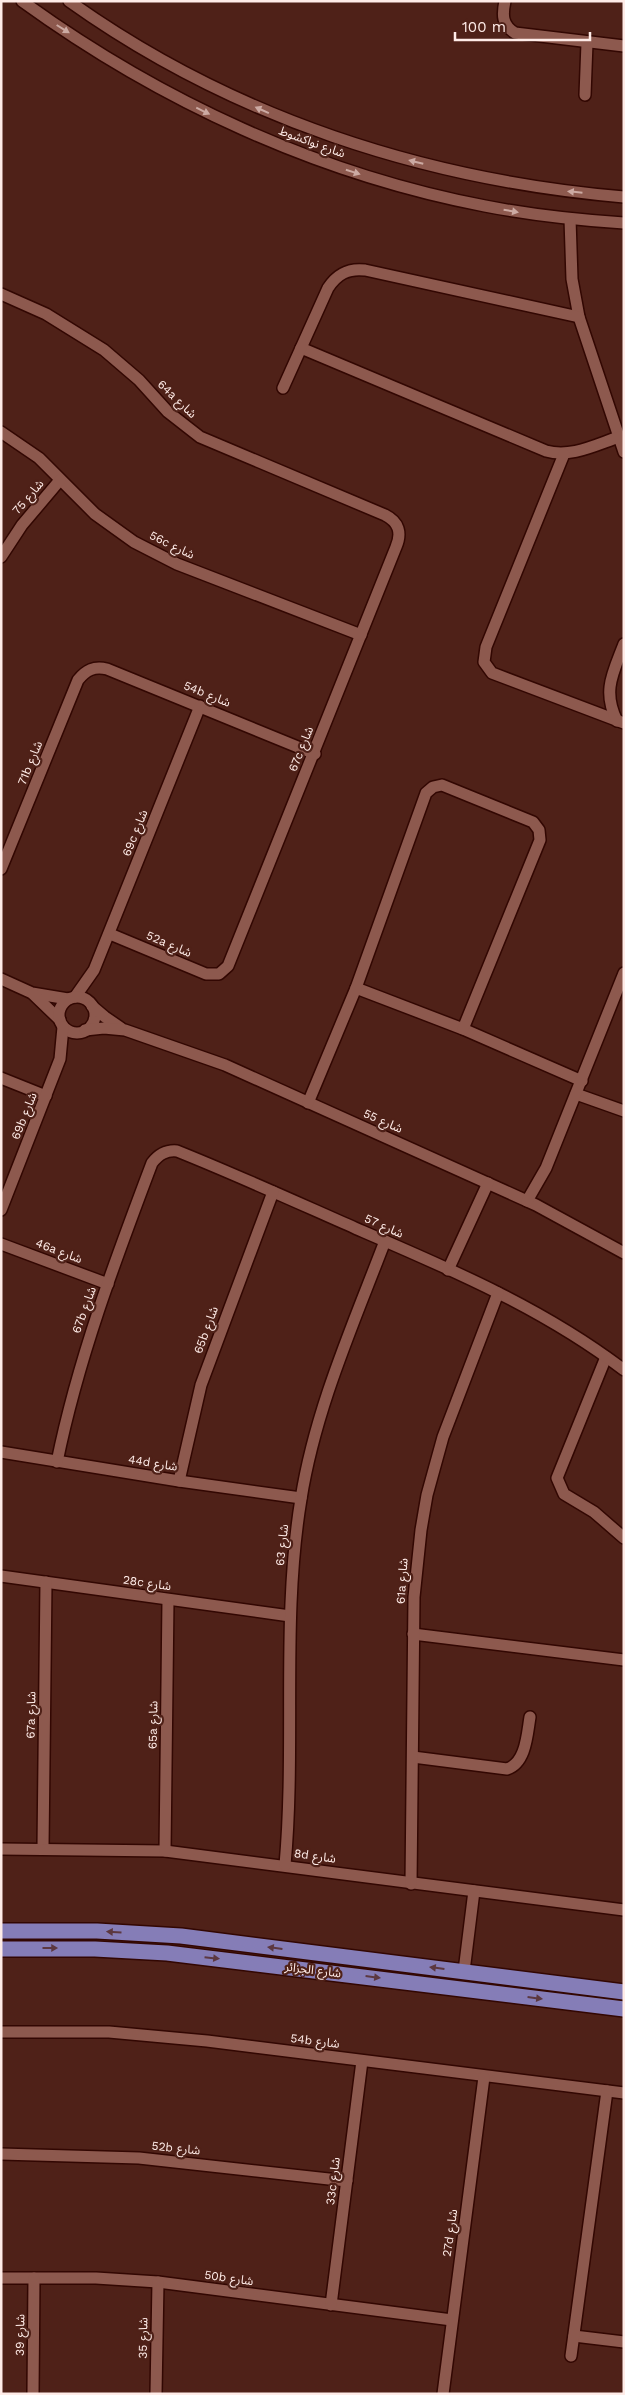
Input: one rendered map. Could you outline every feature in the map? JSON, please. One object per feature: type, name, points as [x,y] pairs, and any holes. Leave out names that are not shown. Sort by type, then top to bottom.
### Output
[{"type":"main road","name":"شارع الجزائر","points":[[1,1931],[97,1931],[181,1936],[624,1992]]},
{"type":"main road","name":"شارع الجزائر","points":[[1,1948],[95,1949],[167,1953],[624,2010]]},
{"type":"street","name":"شارع نواكشوط","points":[[22,1],[63,29],[161,89],[234,126],[275,143],[358,173],[443,197],[485,206],[570,219],[624,223]]},
{"type":"street","name":"شارع نواكشوط","points":[[69,1],[148,52],[238,99],[322,134],[405,159],[489,179],[572,192],[624,197]]},
{"type":"street","points":[[505,1],[504,20],[515,33],[624,46]]},
{"type":"street","points":[[585,94],[587,43]]},
{"type":"street","points":[[570,219],[571,269],[579,317],[624,452]]},
{"type":"street","points":[[283,388],[333,280],[339,274],[356,269],[579,317]]},
{"type":"street","name":"64a شارع","points":[[1,294],[53,317],[104,350],[139,380],[168,412],[200,437],[385,515],[396,523],[399,530]]},
{"type":"street","points":[[301,348],[546,451],[564,454],[619,437]]},
{"type":"street","name":"56c شارع","points":[[1,432],[40,458],[95,514],[134,542],[156,554],[361,635]]},
{"type":"street","points":[[564,454],[486,647],[484,662],[492,673],[620,722]]},
{"type":"street","name":"شارع 75","points":[[1,557],[22,525],[60,480]]},
{"type":"street","name":"67c شارع","points":[[219,974],[225,971],[231,960],[315,754],[398,541],[399,530]]},
{"type":"street","points":[[620,722],[608,699],[609,686],[624,644]]},
{"type":"street","name":"54b شارع","points":[[88,670],[107,669],[315,754]]},
{"type":"street","name":"71b شارع","points":[[1,869],[78,680],[88,670]]},
{"type":"street","name":"69c شارع","points":[[71,998],[94,970],[110,934],[200,706]]},
{"type":"street","points":[[308,1103],[356,988],[426,793],[433,787],[442,786],[533,822],[539,830],[540,840],[463,1029]]},
{"type":"street","name":"52a شارع","points":[[110,934],[200,972],[212,975],[219,974]]},
{"type":"street","name":"69c شارع","points":[[92,1005],[94,970]]},
{"type":"street","points":[[532,1203],[624,973]]},
{"type":"street","points":[[1,979],[32,993],[71,998],[81,997],[92,1005],[93,1022],[83,1031],[68,1030],[32,993]]},
{"type":"street","points":[[356,988],[463,1029],[582,1081]]},
{"type":"street","points":[[62,1023],[60,1008],[71,998]]},
{"type":"street","name":"شارع 55","points":[[92,1005],[108,1020],[125,1030],[225,1065],[532,1203],[624,1253]]},
{"type":"street","name":"69b شارع","points":[[1,1210],[60,1059],[62,1023]]},
{"type":"street","name":"شارع 55","points":[[83,1031],[104,1028],[125,1030]]},
{"type":"street","name":"69b شارع","points":[[60,1059],[83,1031]]},
{"type":"street","points":[[1,1078],[46,1096]]},
{"type":"street","points":[[576,1094],[624,1111]]},
{"type":"street","name":"شارع 57","points":[[149,1170],[156,1157],[170,1150],[177,1151],[385,1241],[498,1293],[555,1324],[624,1370]]},
{"type":"street","name":"67b شارع","points":[[57,1462],[78,1372],[149,1170]]},
{"type":"street","points":[[448,1270],[488,1183]]},
{"type":"street","name":"65b شارع","points":[[179,1481],[201,1385],[272,1192]]},
{"type":"street","name":"شارع 63","points":[[285,1865],[290,1777],[290,1616],[301,1498],[320,1418],[385,1241]]},
{"type":"street","name":"46a شارع","points":[[1,1244],[108,1284]]},
{"type":"street","name":"61a شارع","points":[[411,1884],[413,1634],[417,1555],[433,1470],[457,1395],[498,1293]]},
{"type":"street","points":[[606,1357],[557,1478],[564,1494],[594,1512],[624,1538]]},
{"type":"street","name":"44d شارع","points":[[1,1452],[179,1481],[301,1498]]},
{"type":"street","name":"28c شارع","points":[[1,1576],[290,1616]]},
{"type":"street","name":"67a شارع","points":[[43,1848],[46,1582]]},
{"type":"street","name":"65a شارع","points":[[165,1851],[168,1600]]},
{"type":"street","points":[[413,1634],[624,1660]]},
{"type":"street","points":[[412,1757],[508,1769],[520,1762],[530,1718]]},
{"type":"street","name":"8d شارع","points":[[1,1849],[43,1848],[165,1851],[624,1910]]},
{"type":"street","points":[[464,1971],[474,1891]]},
{"type":"street","name":"54b شارع","points":[[1,2032],[109,2032],[207,2041],[624,2093]]},
{"type":"street","name":"33c شارع","points":[[331,2305],[362,2061]]},
{"type":"street","name":"27d شارع","points":[[443,2394],[484,2077]]},
{"type":"street","points":[[571,2356],[607,2091]]},
{"type":"street","name":"52b شارع","points":[[1,2154],[139,2158],[347,2181]]},
{"type":"street","name":"50b شارع","points":[[1,2278],[96,2278],[158,2282],[452,2320]]},
{"type":"street","name":"شارع 39","points":[[32,2394],[34,2278]]},
{"type":"street","name":"شارع 35","points":[[156,2394],[158,2282]]},
{"type":"street","points":[[574,2336],[624,2342]]}]
